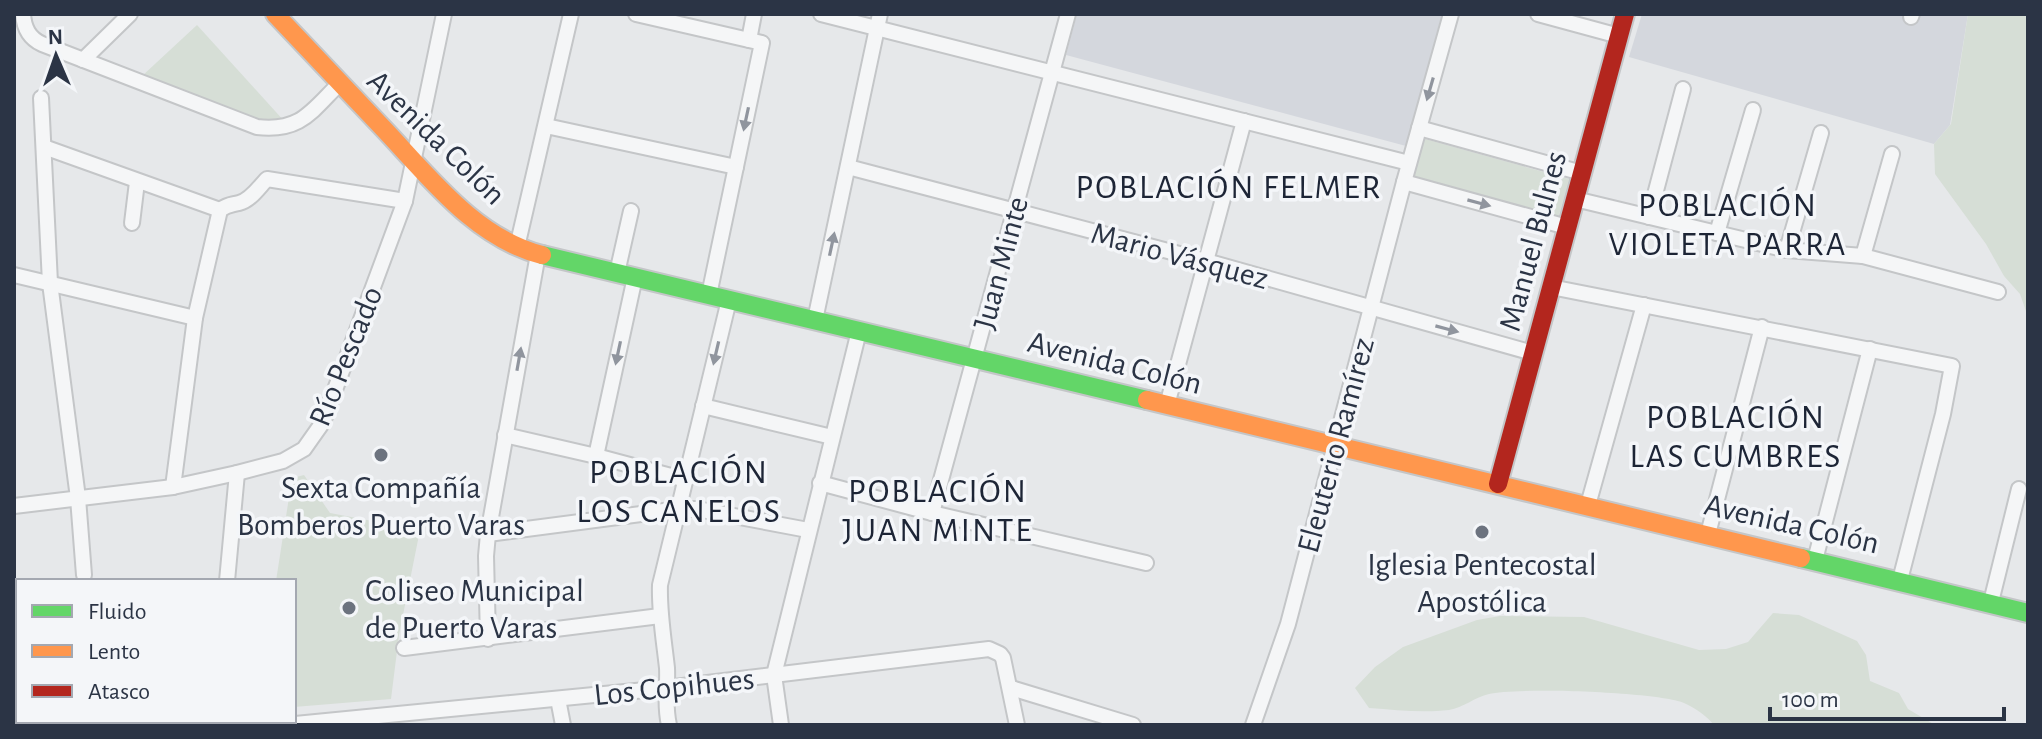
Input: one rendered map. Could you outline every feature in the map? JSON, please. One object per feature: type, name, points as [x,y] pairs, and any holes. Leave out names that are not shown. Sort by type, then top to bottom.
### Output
[{"type":"main road","name":"Avenida Colón","points":[[275,14],[467,214],[517,247],[2028,613]]},
{"type":"main road","name":"Manuel Bulnes","points":[[1498,484],[1625,14]]},
{"type":"street","points":[[23,14],[28,34],[34,41],[257,127],[276,129],[302,121],[339,84]]},
{"type":"street","points":[[83,60],[130,14]]},
{"type":"street","name":"Río Pescado","points":[[14,506],[173,487],[283,461],[304,449],[318,431],[405,201],[444,14]]},
{"type":"street","points":[[517,247],[571,14]]},
{"type":"street","points":[[636,14],[756,41]]},
{"type":"street","points":[[709,295],[736,167],[756,41],[754,14]]},
{"type":"street","points":[[821,14],[879,21],[1052,72],[1409,163]]},
{"type":"street","name":"Juan Minte","points":[[932,513],[1068,14]]},
{"type":"street","name":"Eleuterio Ramírez","points":[[1253,725],[1288,624],[1451,14]]},
{"type":"street","points":[[1538,14],[1619,36]]},
{"type":"street","points":[[815,320],[879,21]]},
{"type":"street","points":[[1649,217],[1683,89]]},
{"type":"street","points":[[41,98],[50,283],[78,498],[84,575]]},
{"type":"street","points":[[1717,233],[1753,110]]},
{"type":"street","points":[[1167,405],[1244,121]]},
{"type":"street","points":[[546,126],[736,167]]},
{"type":"street","points":[[1419,128],[1582,173]]},
{"type":"street","points":[[1787,250],[1821,133]]},
{"type":"street","points":[[44,147],[220,210]]},
{"type":"street","points":[[1863,256],[1892,154]]},
{"type":"street","name":"Mario Vásquez","points":[[848,167],[1206,261],[1533,353]]},
{"type":"street","points":[[173,487],[195,318],[220,210],[229,203],[239,203],[251,197],[267,179],[405,201]]},
{"type":"street","points":[[132,223],[137,182]]},
{"type":"street","points":[[1404,182],[1567,227]]},
{"type":"street","points":[[1575,199],[1787,250],[1863,256],[1998,292]]},
{"type":"street","points":[[596,456],[626,275],[631,211]]},
{"type":"street","points":[[488,639],[488,534],[538,254]]},
{"type":"street","points":[[14,275],[195,318]]},
{"type":"street","points":[[1551,287],[1952,366],[1943,414],[1900,580]]},
{"type":"street","points":[[669,725],[667,670],[660,616],[662,570],[729,300]]},
{"type":"street","points":[[1588,505],[1644,305]]},
{"type":"street","points":[[1708,534],[1762,327]]},
{"type":"street","points":[[781,725],[774,675],[859,331]]},
{"type":"street","points":[[1815,560],[1870,349]]},
{"type":"street","points":[[703,406],[832,437]]},
{"type":"street","points":[[505,435],[686,480]]},
{"type":"street","points":[[227,579],[237,473]]},
{"type":"street","points":[[820,483],[932,513],[1146,563]]},
{"type":"street","points":[[1991,602],[2019,489]]},
{"type":"street","points":[[488,534],[679,509],[697,509],[808,530]]},
{"type":"street","points":[[404,648],[660,616]]},
{"type":"street","name":"Los Copihues","points":[[285,725],[449,718],[558,699],[989,649],[1003,658],[1017,725]]},
{"type":"street","points":[[1011,688],[1133,725]]},
{"type":"street","points":[[558,699],[563,725]]},
{"type":"shaded area","points":[[1077,14],[1442,14],[1406,146],[1066,55]]},
{"type":"shaded area","points":[[1642,14],[1968,14],[1950,125],[1934,144],[1629,57]]},
{"type":"shaded area","points":[[1968,14],[2028,14],[2028,317],[2020,294],[2004,276],[1986,244],[1935,174],[1934,144],[1951,124]]},
{"type":"shaded area","points":[[197,25],[285,122],[259,123],[142,76]]},
{"type":"shaded area","points":[[1425,139],[1569,179],[1558,219],[1412,179]]},
{"type":"shaded area","name":"Coliseo Municipal de Puerto Varas","points":[[304,475],[330,513],[420,530],[399,635],[391,699],[296,707],[296,579],[276,579],[292,478]]},
{"type":"shaded area","points":[[1773,613],[1799,615],[1857,641],[1866,655],[1870,681],[1899,693],[1908,709],[1935,725],[1714,725],[1692,707],[1670,699],[1619,693],[1556,691],[1489,694],[1449,710],[1399,710],[1369,708],[1355,688],[1375,667],[1403,647],[1477,620],[1500,616],[1584,617],[1699,650],[1726,649],[1748,642]]},
{"type":"traffic: fast","points":[[542,255],[1147,400]]},
{"type":"traffic: fast","points":[[1801,558],[2028,613]]},
{"type":"traffic: slow","points":[[275,14],[453,202],[495,234],[517,247],[542,255]]},
{"type":"traffic: slow","points":[[1147,400],[1801,558]]},
{"type":"traffic: slow","points":[[14,721],[15,725]]},
{"type":"traffic: jam","points":[[1498,484],[1625,14]]},
{"type":"place","name":"Sexta Compañía Bomberos Puerto Varas","points":[[381,455]]},
{"type":"place","name":"Iglesia Pentecostal Apostólica","points":[[1482,532]]},
{"type":"place","name":"Coliseo Municipal de Puerto Varas","points":[[349,608]]},
{"type":"district","name":"POBLACIÓN FELMER","points":[[1229,186]]},
{"type":"district","name":"POBLACIÓN VIOLETA PARRA","points":[[1728,224]]},
{"type":"district","name":"POBLACIÓN LAS CUMBRES","points":[[1736,436]]},
{"type":"district","name":"POBLACIÓN LOS CANELOS","points":[[679,490]]},
{"type":"district","name":"POBLACIÓN JUAN MINTE","points":[[938,510]]}]
